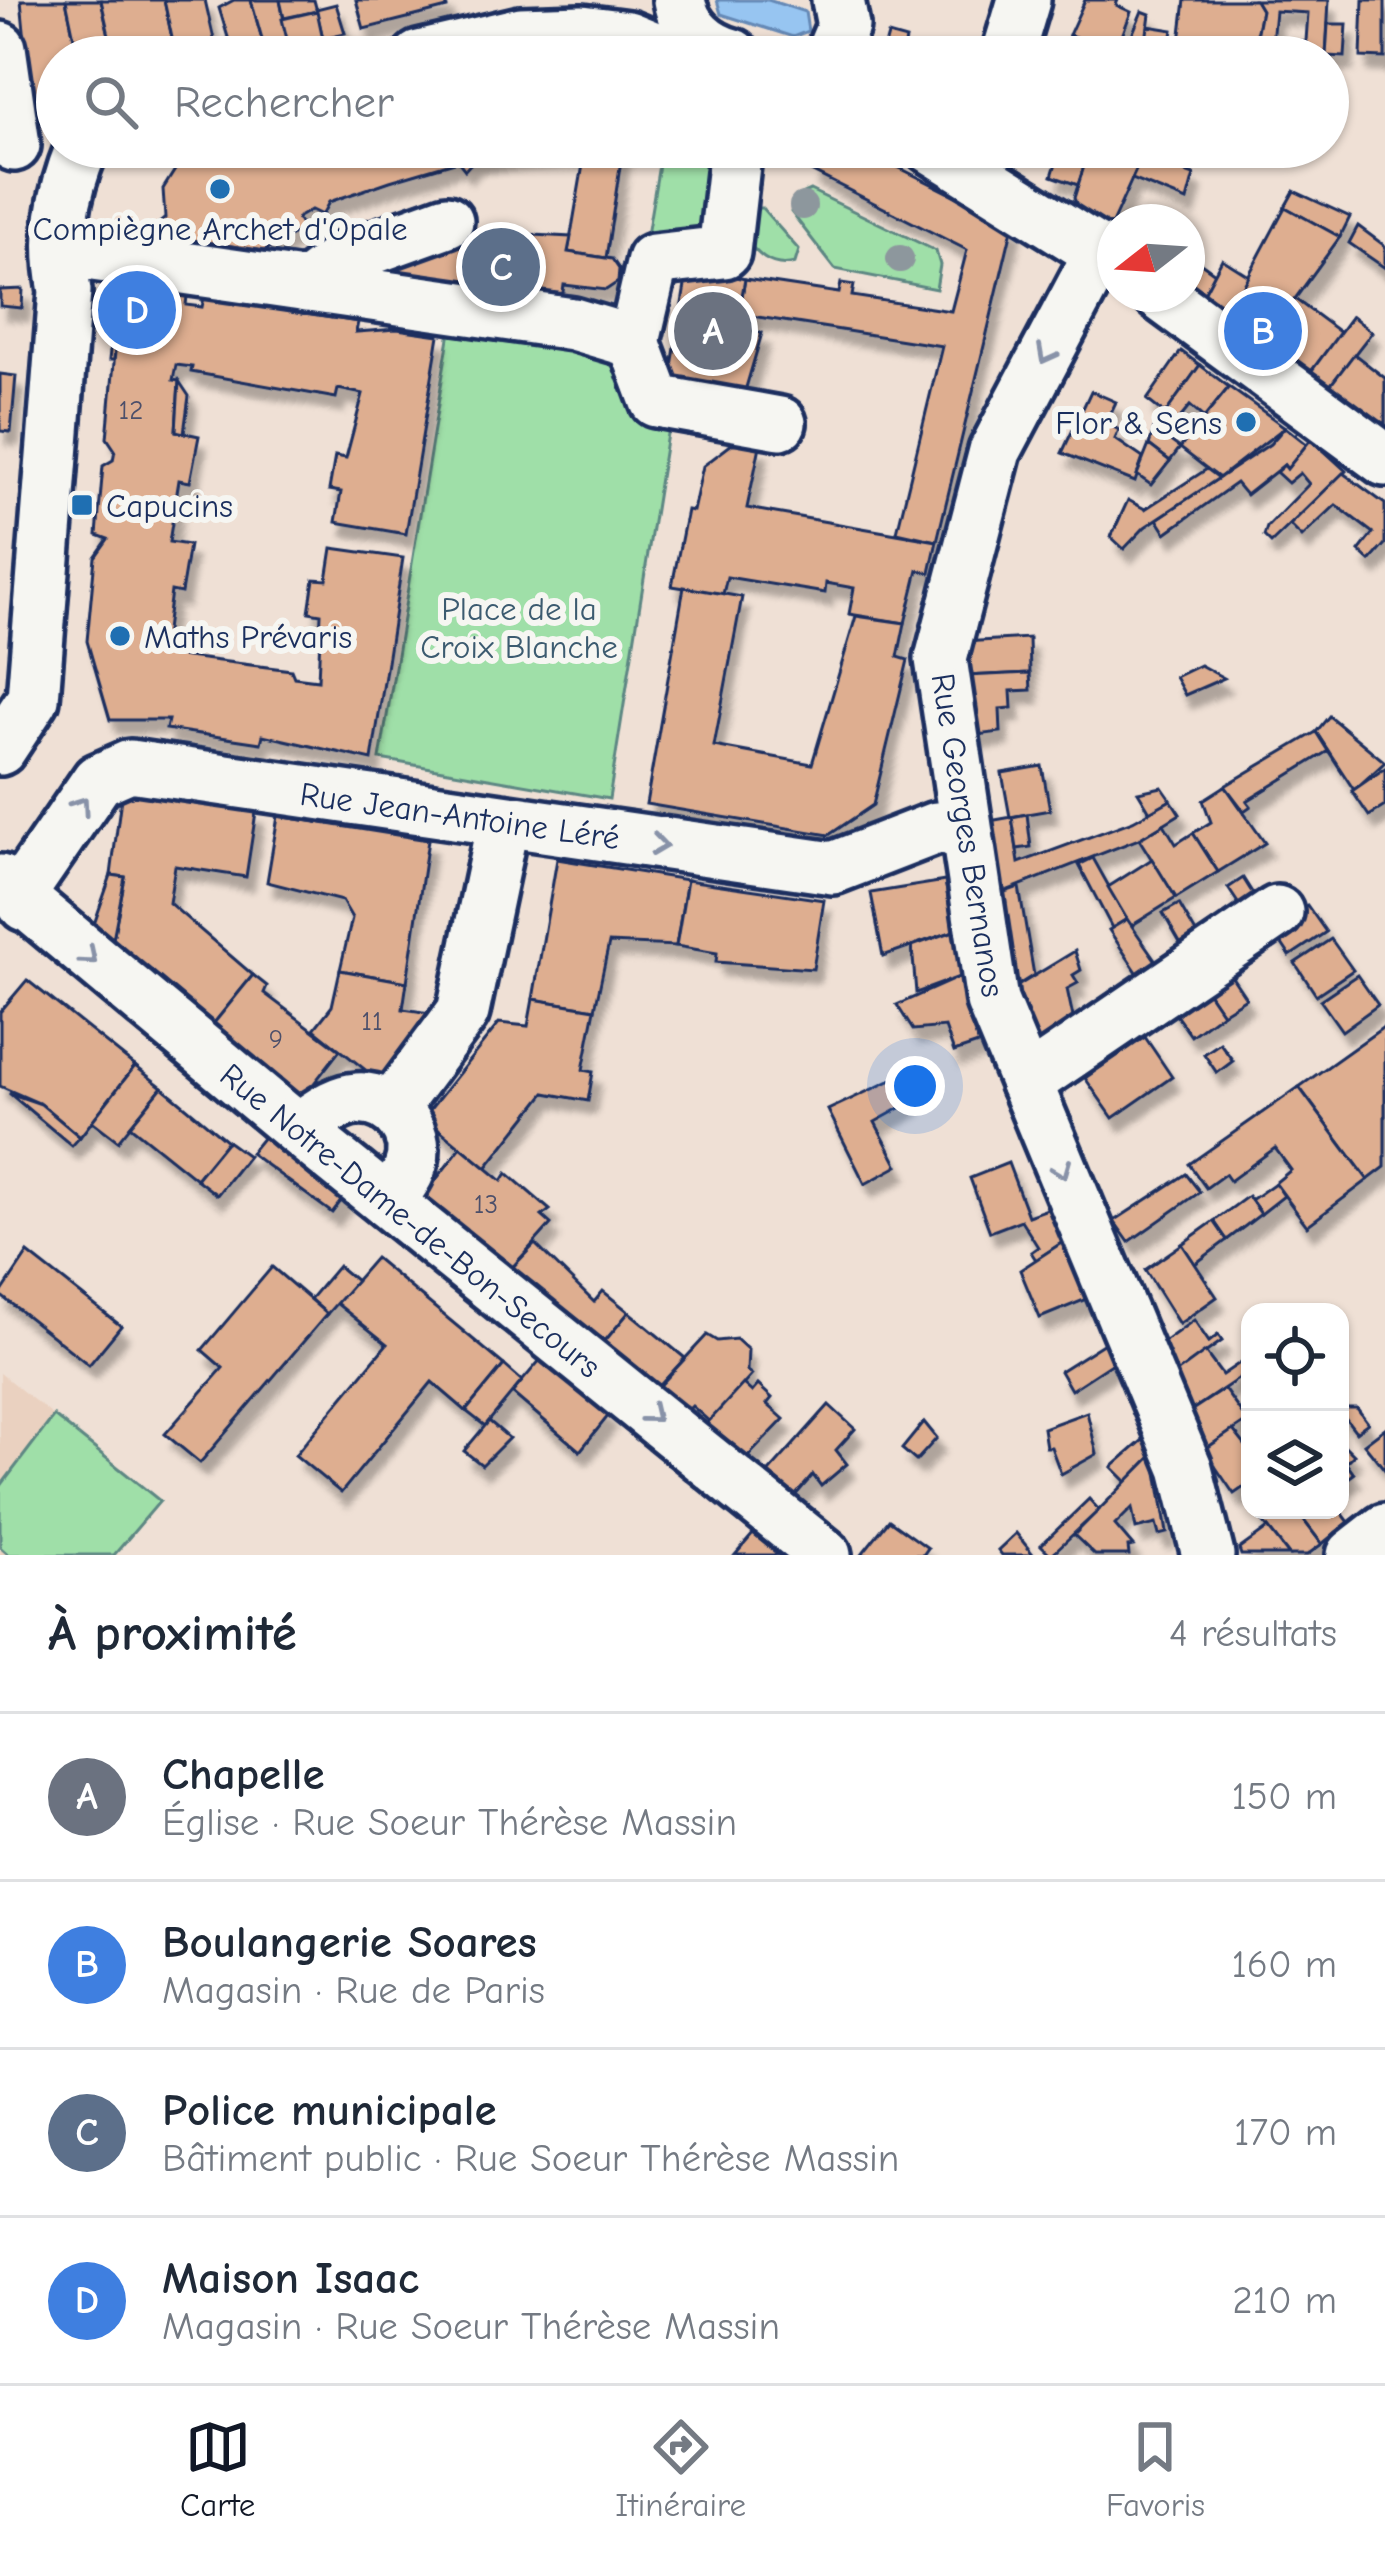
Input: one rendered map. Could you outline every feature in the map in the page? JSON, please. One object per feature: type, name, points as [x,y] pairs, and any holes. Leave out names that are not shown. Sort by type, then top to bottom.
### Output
[{"type":"street","points":[[1013,36],[1024,0]]},
{"type":"street","points":[[508,36],[679,4],[709,36]]},
{"type":"street","points":[[597,23],[628,36]]},
{"type":"street","points":[[0,48],[24,142]]},
{"type":"street","points":[[48,168],[75,197]]},
{"type":"street","points":[[0,748],[34,699],[79,168]]},
{"type":"street","points":[[75,197],[97,168]]},
{"type":"street","points":[[734,168],[724,252],[653,260],[634,341],[656,401],[780,423]]},
{"type":"street","points":[[980,168],[1097,249]]},
{"type":"street","points":[[306,286],[342,259],[447,221]]},
{"type":"street","name":"Rue Georges Bernanos","points":[[1097,276],[995,451],[941,659],[992,1001],[1186,1468],[1208,1555]]},
{"type":"street","points":[[69,286],[306,286],[573,324],[634,341]]},
{"type":"street","points":[[69,286],[94,344],[85,439]]},
{"type":"street","points":[[1184,312],[1385,460]]},
{"type":"street","points":[[35,674],[65,662],[72,561]]},
{"type":"street","name":"Rue Jean-Antoine Léré","points":[[13,893],[28,882],[98,780],[130,766],[833,868],[936,828],[965,830]]},
{"type":"street","points":[[392,1108],[463,1012],[503,822]]},
{"type":"street","name":"Rue Notre-Dame-de-Bon-Secours","points":[[13,893],[825,1555]]},
{"type":"street","points":[[1026,1083],[1277,912]]},
{"type":"street","points":[[297,1129],[338,1103],[360,1098],[392,1108],[405,1122],[414,1148],[409,1171],[388,1202]]},
{"type":"street","points":[[1353,1555],[1385,1530]]},
{"type":"shaded area","points":[[0,1373],[160,1501],[114,1555],[0,1555]]},
{"type":"green space","points":[[658,168],[712,168],[707,233],[645,247]]},
{"type":"green space","points":[[810,190],[936,251],[940,265],[936,289],[835,269],[791,212],[796,196]]},
{"type":"green space","points":[[747,208],[762,208],[799,250],[795,263],[776,264],[747,242],[735,227]]},
{"type":"green space","name":"Place de la Croix Blanche","points":[[451,325],[597,349],[616,370],[638,416],[669,421],[609,799],[380,759]]},
{"type":"green space","points":[[54,1416],[160,1501],[114,1555],[9,1555],[0,1547],[0,1487]]},
{"type":"water","points":[[717,0],[768,0],[805,12],[808,31],[790,36],[721,14]]},
{"type":"building","points":[[21,0],[66,0],[74,36],[36,36],[36,110],[32,111]]},
{"type":"building","points":[[66,0],[101,0],[109,36],[74,36]]},
{"type":"building","points":[[101,0],[164,0],[172,36],[109,36]]},
{"type":"building","points":[[164,0],[205,0],[213,36],[172,36]]},
{"type":"building","points":[[234,0],[251,0],[261,36],[228,36],[219,8]]},
{"type":"building","points":[[251,0],[280,0],[287,36],[261,36]]},
{"type":"building","points":[[280,0],[314,0],[317,11],[284,18]]},
{"type":"building","points":[[356,0],[446,0],[447,8],[364,29]]},
{"type":"building","points":[[1085,0],[1118,0],[1116,5],[1131,12],[1122,36],[1069,35]]},
{"type":"building","points":[[1185,0],[1255,0],[1261,10],[1256,36],[1181,36]]},
{"type":"building","points":[[1255,0],[1329,0],[1327,36],[1306,36],[1308,13],[1275,11],[1273,36],[1256,36],[1261,10]]},
{"type":"building","points":[[1363,0],[1385,0],[1385,58],[1361,57]]},
{"type":"building","points":[[336,4],[345,33],[323,36],[316,9]]},
{"type":"building","points":[[317,11],[322,36],[286,36],[282,19]]},
{"type":"building","points":[[1142,11],[1150,14],[1147,36],[1132,36]]},
{"type":"building","points":[[1328,24],[1347,24],[1346,36],[1327,36]]},
{"type":"building","points":[[1148,26],[1173,30],[1172,36],[1147,36]]},
{"type":"building","points":[[176,168],[434,168],[329,202],[322,215],[311,210],[297,218],[303,229],[264,251],[148,233],[165,218],[163,189]]},
{"type":"building","points":[[582,168],[620,168],[606,258],[568,252]]},
{"type":"building","points":[[900,168],[1013,225],[937,541],[897,532],[942,346],[739,314],[745,279],[839,293],[841,283],[854,285],[852,296],[951,311],[967,250],[811,171]]},
{"type":"building","points":[[1054,168],[1084,168],[1078,185],[1052,176]]},
{"type":"building","points":[[1083,168],[1137,168],[1121,204],[1097,204],[1097,224],[1079,210],[1074,198]]},
{"type":"building","points":[[1137,168],[1174,168],[1194,175],[1187,201],[1132,179]]},
{"type":"building","points":[[1294,191],[1350,217],[1340,237],[1285,207]]},
{"type":"building","points":[[1285,207],[1340,237],[1284,314],[1293,321],[1271,351],[1226,318]]},
{"type":"building","points":[[1358,226],[1385,246],[1385,268],[1349,243]]},
{"type":"building","points":[[533,235],[571,237],[568,252],[612,259],[619,269],[618,282],[606,290],[564,285],[562,299],[379,269],[422,250]]},
{"type":"building","points":[[1222,259],[1249,276],[1226,318],[1205,302],[1205,291]]},
{"type":"building","points":[[1205,266],[1215,273],[1205,292]]},
{"type":"building","points":[[693,268],[745,279],[736,329],[762,333],[745,391],[670,379],[686,279]]},
{"type":"building","points":[[109,286],[121,287],[114,360],[109,360],[115,307],[108,306]]},
{"type":"building","points":[[121,287],[187,296],[186,305],[202,307],[204,298],[358,322],[356,332],[397,329],[439,335],[406,534],[336,522],[341,492],[329,490],[335,456],[346,458],[363,394],[338,389],[336,398],[191,372],[192,367],[176,365],[173,380],[179,381],[176,431],[199,436],[190,482],[179,480],[169,542],[189,545],[181,593],[171,591],[163,654],[291,670],[294,677],[318,680],[321,614],[309,612],[314,579],[327,580],[332,548],[403,558],[372,760],[263,735],[261,743],[166,729],[168,720],[110,720],[87,641],[95,557],[108,539],[97,535],[103,466],[113,460],[115,450],[107,438]]},
{"type":"building","points":[[23,289],[22,308],[0,306],[0,290]]},
{"type":"building","points":[[1295,299],[1341,333],[1307,377],[1271,351],[1293,321],[1284,314]]},
{"type":"building","points":[[1352,316],[1372,332],[1326,391],[1307,377]]},
{"type":"building","points":[[1181,351],[1200,365],[1165,414],[1147,400]]},
{"type":"building","points":[[1354,354],[1385,378],[1385,424],[1326,391]]},
{"type":"building","points":[[1200,365],[1229,387],[1204,418],[1190,406],[1177,422],[1165,414]]},
{"type":"building","points":[[0,374],[16,376],[11,432],[0,431]]},
{"type":"building","points":[[179,381],[189,396],[184,433],[176,431]]},
{"type":"building","points":[[1229,387],[1285,427],[1219,478],[1180,448]]},
{"type":"building","points":[[1091,391],[1116,402],[1106,423],[1119,430],[1115,439],[1143,458],[1135,482],[1062,453]]},
{"type":"building","points":[[1285,427],[1308,445],[1287,469],[1284,465],[1246,495],[1236,483],[1166,533],[1157,519],[1270,444]]},
{"type":"building","points":[[1154,429],[1180,448],[1170,461],[1149,445]]},
{"type":"building","points":[[1311,439],[1346,471],[1271,543],[1264,536],[1267,527],[1309,484],[1300,473],[1288,483],[1276,472],[1284,465],[1287,469]]},
{"type":"building","points":[[732,444],[760,446],[747,508],[937,541],[930,573],[918,570],[905,623],[849,614],[854,588],[826,583],[825,593],[727,577],[723,594],[672,586],[687,510],[693,511],[703,466]]},
{"type":"building","points":[[1149,445],[1170,461],[1151,485],[1137,475]]},
{"type":"building","points":[[1207,469],[1219,478],[1145,527],[1124,549],[1111,537],[1128,500],[1145,509]]},
{"type":"building","points":[[1343,473],[1385,504],[1385,544],[1370,561],[1359,551],[1373,533],[1336,505],[1302,537],[1290,525]]},
{"type":"building","points":[[684,587],[742,597],[714,746],[812,764],[856,616],[905,623],[898,657],[908,660],[873,805],[829,835],[646,804]]},
{"type":"building","points":[[1029,638],[1030,673],[966,676],[963,642]]},
{"type":"building","points":[[1200,665],[1224,678],[1185,695],[1175,677]]},
{"type":"building","points":[[1030,673],[1031,690],[1011,691],[1012,708],[1000,709],[1001,732],[969,736],[966,676]]},
{"type":"building","points":[[1329,716],[1385,762],[1354,790],[1316,732]]},
{"type":"building","points":[[1316,732],[1328,751],[1247,801],[1251,806],[1244,811],[1225,786]]},
{"type":"building","points":[[1042,766],[1050,810],[1010,817],[1002,773]]},
{"type":"building","points":[[1385,768],[1385,806],[1369,816],[1352,791]]},
{"type":"building","points":[[1225,786],[1265,843],[1218,872],[1193,833],[1211,822],[1203,800]]},
{"type":"building","points":[[1162,787],[1171,800],[1150,812],[1138,792]]},
{"type":"building","points":[[122,790],[256,812],[246,877],[175,866],[169,903],[253,975],[210,1028],[111,949],[125,877],[111,875]]},
{"type":"building","points":[[1171,800],[1180,814],[1139,839],[996,895],[984,822],[1012,817],[1019,863],[1133,821]]},
{"type":"building","points":[[1027,814],[1031,847],[1017,849],[1012,817]]},
{"type":"building","points":[[278,816],[428,840],[407,982],[340,970],[352,918],[342,901],[267,882]]},
{"type":"building","points":[[1164,824],[1176,844],[1193,833],[1218,872],[1176,898],[1139,839]]},
{"type":"building","points":[[1093,858],[1127,919],[1112,928],[1079,865]]},
{"type":"building","points":[[557,859],[687,880],[676,946],[609,943],[595,1009],[533,999]]},
{"type":"building","points":[[1152,859],[1176,898],[1131,926],[1108,887]]},
{"type":"building","points":[[111,875],[125,877],[111,949],[91,933]]},
{"type":"building","points":[[1243,878],[1260,905],[1246,915],[1228,888]]},
{"type":"building","points":[[687,880],[824,900],[813,969],[716,962],[717,953],[676,946]]},
{"type":"building","points":[[945,881],[954,931],[883,956],[871,893]]},
{"type":"building","points":[[1019,887],[1034,975],[1012,989],[996,895]]},
{"type":"building","points":[[1179,904],[1203,945],[1187,955],[1163,913]]},
{"type":"building","points":[[1307,905],[1326,932],[1290,956],[1272,929]]},
{"type":"building","points":[[1127,919],[1163,971],[1145,984],[1109,930]]},
{"type":"building","points":[[954,931],[962,976],[916,993],[912,946]]},
{"type":"building","points":[[1331,939],[1353,970],[1316,995],[1295,963]]},
{"type":"building","points":[[1075,951],[1081,970],[1073,975],[1078,983],[1067,989],[1076,1031],[1042,1054],[1016,987]]},
{"type":"building","points":[[1222,962],[1246,998],[1222,1013],[1199,979]]},
{"type":"building","points":[[340,970],[407,982],[403,1009],[431,1013],[378,1080],[314,1029],[332,1006]]},
{"type":"building","points":[[253,975],[267,986],[264,993],[340,1050],[301,1100],[210,1028]]},
{"type":"building","points":[[1357,975],[1378,1005],[1342,1031],[1320,1000]]},
{"type":"building","points":[[962,976],[987,1041],[954,1052],[945,1027],[913,1030],[897,1005]]},
{"type":"building","points":[[27,980],[135,1066],[80,1137],[41,1104],[0,1086],[0,1012]]},
{"type":"building","points":[[1203,985],[1222,1013],[1191,1036],[1166,1001]]},
{"type":"building","points":[[533,999],[595,1009],[583,1070],[593,1072],[588,1101],[545,1093],[486,1168],[424,1117],[499,1023],[528,1026]]},
{"type":"building","points":[[1385,1026],[1385,1167],[1368,1180],[1299,1087]]},
{"type":"building","points":[[1145,1037],[1172,1077],[1113,1118],[1085,1078]]},
{"type":"building","points":[[1220,1043],[1233,1061],[1217,1073],[1204,1054]]},
{"type":"building","points":[[135,1066],[162,1087],[118,1141],[92,1121]]},
{"type":"building","points":[[900,1076],[913,1101],[875,1122],[898,1166],[865,1184],[828,1110]]},
{"type":"building","points":[[162,1087],[227,1141],[196,1179],[130,1126]]},
{"type":"building","points":[[1299,1087],[1368,1180],[1307,1226],[1275,1183],[1291,1170],[1275,1148],[1230,1181],[1225,1174],[1206,1188],[1189,1164]]},
{"type":"building","points":[[9,1093],[41,1104],[80,1137],[72,1146]]},
{"type":"building","points":[[267,1132],[348,1192],[332,1213],[250,1153]]},
{"type":"building","points":[[227,1141],[248,1156],[217,1195],[196,1179]]},
{"type":"building","points":[[461,1147],[502,1181],[507,1173],[550,1210],[542,1216],[551,1224],[509,1271],[422,1198]]},
{"type":"building","points":[[1008,1163],[1028,1216],[1053,1207],[1066,1240],[1036,1260],[1031,1252],[1038,1247],[1021,1220],[990,1232],[970,1178]]},
{"type":"building","points":[[1186,1174],[1200,1192],[1129,1242],[1114,1221]]},
{"type":"building","points":[[1275,1183],[1284,1196],[1261,1214],[1251,1200]]},
{"type":"building","points":[[1248,1196],[1261,1214],[1227,1240],[1214,1221]]},
{"type":"building","points":[[1214,1221],[1227,1240],[1195,1264],[1182,1244]]},
{"type":"building","points":[[1066,1240],[1089,1298],[1040,1318],[1020,1270]]},
{"type":"building","points":[[535,1244],[594,1302],[603,1291],[629,1312],[600,1347],[509,1271]]},
{"type":"building","points":[[1182,1244],[1217,1297],[1179,1324],[1145,1270]]},
{"type":"building","points":[[28,1253],[121,1326],[89,1365],[0,1295]]},
{"type":"building","points":[[375,1258],[504,1365],[466,1411],[432,1382],[341,1493],[295,1455],[387,1344],[336,1303]]},
{"type":"building","points":[[338,1266],[356,1281],[327,1314],[310,1299]]},
{"type":"building","points":[[272,1267],[327,1314],[200,1463],[165,1434],[223,1368],[202,1350]]},
{"type":"building","points":[[629,1312],[685,1358],[654,1392],[600,1347]]},
{"type":"building","points":[[1194,1320],[1209,1342],[1218,1335],[1222,1341],[1171,1377],[1158,1346]]},
{"type":"building","points":[[707,1335],[717,1341],[736,1339],[748,1350],[747,1371],[752,1375],[710,1422],[692,1406],[688,1410],[673,1398],[668,1404],[654,1392]]},
{"type":"building","points":[[1106,1342],[1114,1362],[1071,1390],[1060,1371]]},
{"type":"building","points":[[1205,1352],[1222,1375],[1241,1362],[1241,1377],[1186,1414],[1171,1377]]},
{"type":"building","points":[[541,1359],[609,1415],[580,1451],[512,1393]]},
{"type":"building","points":[[504,1365],[522,1381],[485,1426],[466,1411]]},
{"type":"building","points":[[743,1384],[752,1392],[758,1385],[772,1398],[767,1404],[784,1419],[741,1464],[700,1431]]},
{"type":"building","points":[[1224,1389],[1241,1413],[1241,1425],[1201,1452],[1186,1414]]},
{"type":"building","points":[[829,1405],[855,1429],[836,1450],[847,1464],[821,1486],[813,1475],[788,1504],[761,1481]]},
{"type":"building","points":[[1349,1408],[1357,1408],[1368,1423],[1356,1432],[1349,1423]]},
{"type":"building","points":[[1087,1412],[1097,1454],[1061,1474],[1051,1447],[1046,1447],[1043,1428]]},
{"type":"building","points":[[489,1421],[509,1438],[482,1465],[464,1451]]},
{"type":"building","points":[[924,1422],[937,1438],[916,1461],[902,1449]]},
{"type":"building","points":[[1385,1428],[1385,1470],[1364,1444]]},
{"type":"building","points":[[1233,1430],[1241,1440],[1241,1489],[1234,1494],[1204,1450]]},
{"type":"building","points":[[1144,1439],[1151,1457],[1127,1482],[1112,1467]]},
{"type":"building","points":[[1154,1454],[1167,1533],[1159,1535],[1156,1524],[1136,1529],[1132,1508],[1115,1525],[1133,1546],[1128,1547],[1129,1555],[1095,1555],[1074,1535]]},
{"type":"building","points":[[1089,1499],[1099,1510],[1051,1555],[1041,1545]]},
{"type":"building","points":[[1261,1519],[1303,1519],[1322,1544],[1307,1555],[1289,1555]]},
{"type":"building","points":[[1303,1519],[1347,1519],[1349,1522],[1322,1544]]},
{"type":"building","points":[[889,1520],[928,1548],[923,1555],[861,1555]]},
{"type":"building","points":[[1268,1528],[1289,1555],[1241,1555],[1239,1549]]},
{"type":"building","points":[[1016,1533],[1034,1555],[1002,1555],[998,1550]]},
{"type":"building","points":[[753,1534],[779,1555],[735,1555]]},
{"type":"place","name":"Compiègne Archet d'Opale","points":[[220,189]]},
{"type":"place","name":"Police municipale","points":[[501,267]]},
{"type":"place","name":"Maison Isaac","points":[[137,310]]},
{"type":"place","name":"Chapelle","points":[[713,331]]},
{"type":"place","name":"Boulangerie Soares","points":[[1263,331]]},
{"type":"place","name":"Flor & Sens","points":[[1246,422]]},
{"type":"place","name":"Capucins","points":[[82,505]]},
{"type":"place","name":"Maths Prévaris","points":[[120,636]]}]
